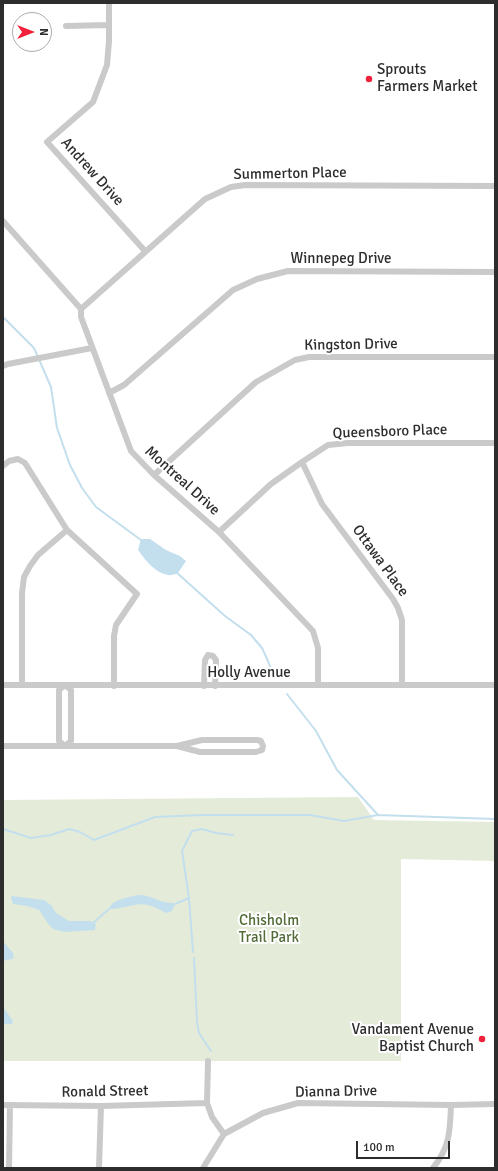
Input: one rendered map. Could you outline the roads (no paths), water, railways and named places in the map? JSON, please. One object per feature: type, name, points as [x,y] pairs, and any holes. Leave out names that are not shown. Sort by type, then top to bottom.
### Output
[{"type":"street","name":"Andrew Drive","points":[[109,3],[109,41],[107,65],[93,102],[47,142],[145,251]]},
{"type":"street","points":[[66,26],[109,25]]},
{"type":"street","name":"Summerton Place","points":[[81,309],[204,199],[231,187],[245,185],[495,186]]},
{"type":"street","name":"Montreal Drive","points":[[3,221],[81,309],[81,317],[131,452],[219,532],[313,631],[317,640],[318,648],[318,685]]},
{"type":"street","name":"Winnepeg Drive","points":[[109,393],[124,385],[233,290],[257,279],[288,271],[495,272]]},
{"type":"street","points":[[3,366],[92,348]]},
{"type":"street","name":"Kingston Drive","points":[[154,474],[256,382],[295,360],[309,357],[495,357]]},
{"type":"street","name":"Queensboro Place","points":[[219,532],[271,484],[328,445],[348,443],[495,443]]},
{"type":"street","points":[[3,466],[9,461],[18,459],[25,463],[68,530],[137,594],[116,625],[114,636],[114,686]]},
{"type":"street","name":"Ottawa Place","points":[[302,462],[322,504],[394,599],[402,620],[402,685]]},
{"type":"street","points":[[22,685],[22,593],[24,577],[38,555],[68,530]]},
{"type":"street","points":[[204,686],[205,660],[208,655],[214,656],[216,660],[215,686]]},
{"type":"street","name":"Holly Avenue","points":[[3,685],[495,685]]},
{"type":"street","points":[[65,685],[71,690],[71,741],[65,746],[59,741],[59,690],[65,685]]},
{"type":"street","points":[[3,746],[177,746],[202,740],[249,740],[261,741],[263,746],[262,750],[256,752],[200,752],[177,746]]},
{"type":"street","points":[[208,1061],[207,1103],[212,1117],[224,1134]]},
{"type":"street","name":"Ronald Street","points":[[3,1105],[101,1106],[207,1103]]},
{"type":"street","name":"Dianna Drive","points":[[203,1168],[224,1134],[263,1113],[298,1103],[451,1105],[495,1104]]},
{"type":"street","points":[[433,1168],[442,1157],[450,1135],[451,1105]]},
{"type":"street","points":[[9,1168],[10,1106]]},
{"type":"street","points":[[98,1168],[101,1106]]},
{"type":"water","points":[[141,539],[150,539],[186,561],[178,573],[170,575],[163,574],[151,566],[138,550]]},
{"type":"water","points":[[137,895],[145,895],[175,904],[172,911],[166,913],[152,906],[143,904],[109,909],[113,903],[117,901]]},
{"type":"water","points":[[12,896],[44,900],[51,905],[56,913],[69,921],[90,921],[96,924],[95,930],[64,932],[53,929],[39,910],[13,904],[11,898]]},
{"type":"water","points":[[3,941],[13,953],[14,958],[3,961]]},
{"type":"water","points":[[3,1007],[13,1021],[12,1024],[3,1024]]},
{"type":"waterway","points":[[3,317],[34,348],[51,387],[57,428],[70,465],[82,488],[96,507],[141,540]]},
{"type":"waterway","points":[[176,572],[225,616],[251,635],[262,648],[274,678]]},
{"type":"waterway","points":[[287,694],[316,731],[337,770],[378,815]]},
{"type":"waterway","points":[[3,829],[31,838],[51,835],[69,829],[80,832],[94,840],[155,817],[202,815],[310,815],[344,821],[378,815],[495,819]]},
{"type":"waterway","points":[[193,952],[189,898],[182,851],[192,831],[202,829],[216,833],[233,835]]},
{"type":"waterway","points":[[175,904],[189,898]]},
{"type":"waterway","points":[[93,923],[109,909]]},
{"type":"waterway","points":[[194,958],[197,1022],[199,1033],[211,1051]]},
{"type":"place","name":"Sprouts Farmers Market","points":[[369,79]]},
{"type":"place","name":"Vandament Avenue Baptist Church","points":[[482,1039]]},
{"type":"park label","name":"Chisholm Trail Park","points":[[269,930]]}]
